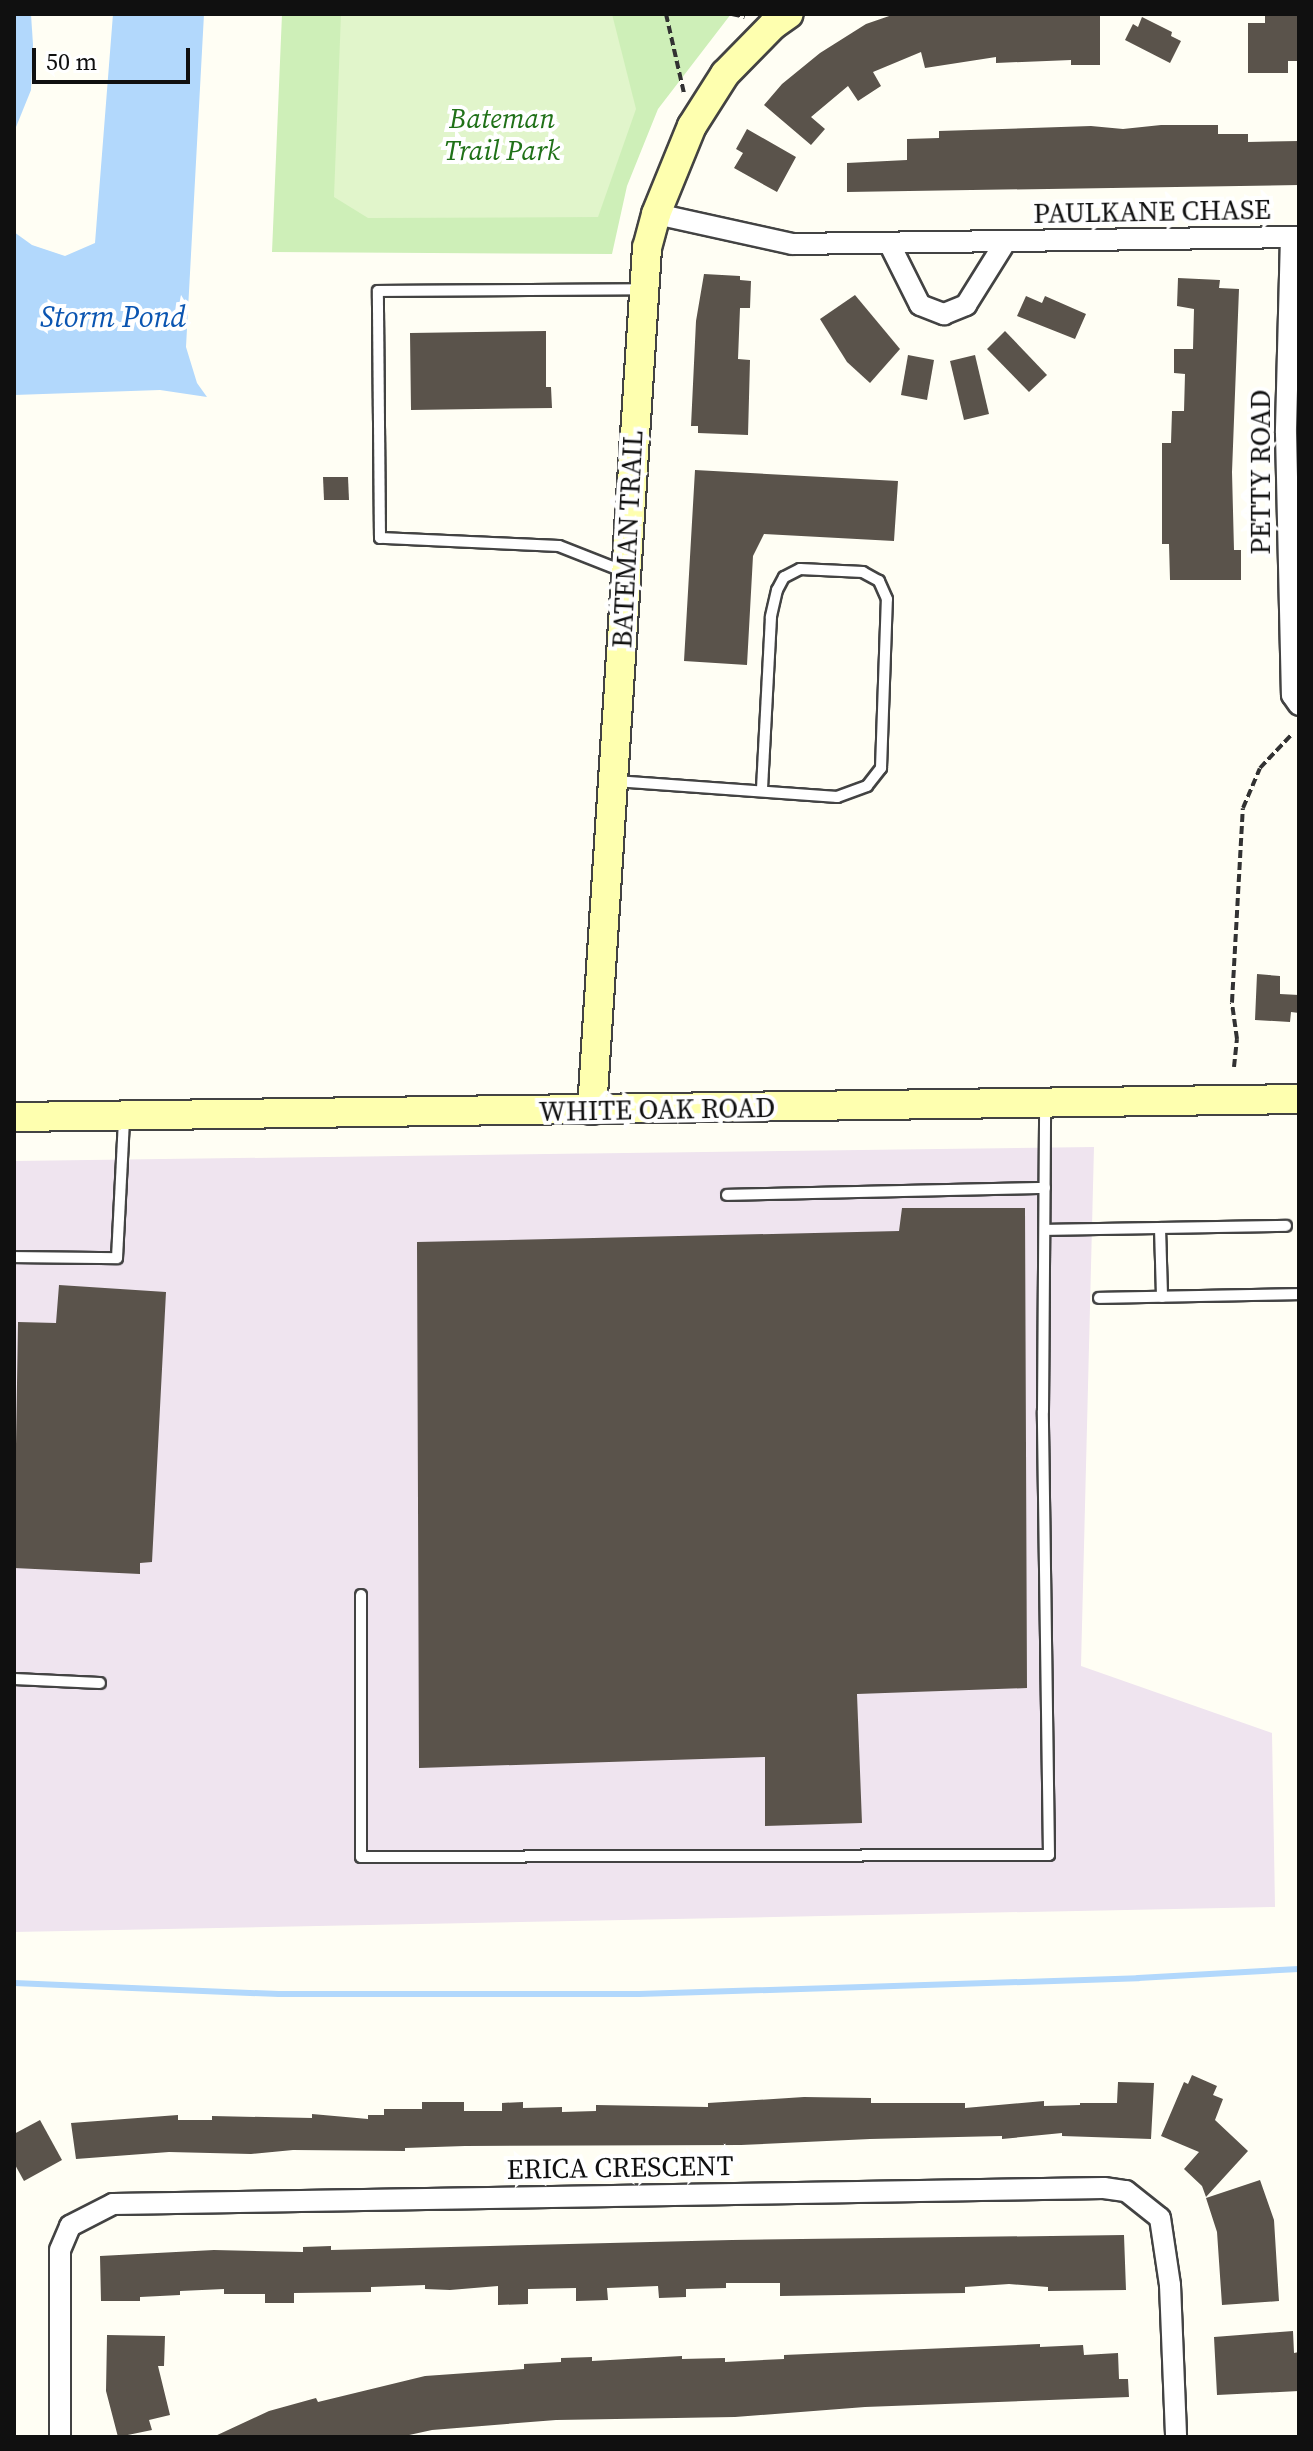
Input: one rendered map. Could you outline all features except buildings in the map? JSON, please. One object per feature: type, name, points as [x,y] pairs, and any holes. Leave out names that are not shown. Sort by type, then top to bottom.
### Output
[{"type":"street","name":"BATEMAN TRAIL","points":[[592,1110],[643,289],[656,214],[692,126],[725,74],[776,18]]},
{"type":"street","name":"PAULKANE CHASE","points":[[656,214],[792,244],[1295,237]]},
{"type":"street","name":"PETTY ROAD","points":[[1295,237],[1287,449],[1292,695],[1299,705]]},
{"type":"street","name":"PAULKANE CHASE","points":[[889,243],[920,305],[944,314],[966,305],[1006,241]]},
{"type":"street","name":"WHITE OAK ROAD","points":[[14,1117],[1299,1099]]},
{"type":"street","name":"ERICA CRESCENT","points":[[60,2437],[60,2250],[70,2226],[113,2204],[1104,2188],[1126,2191],[1144,2202],[1160,2218],[1170,2285],[1176,2437]]},
{"type":"lane","points":[[625,572],[559,546],[380,538],[378,291],[643,289]]},
{"type":"lane","points":[[613,781],[837,797],[867,786],[881,768],[887,599],[879,581],[863,572],[800,569],[784,577],[777,590],[771,617],[762,791]]},
{"type":"lane","points":[[361,1595],[361,1857],[1049,1855],[1045,1103]]},
{"type":"lane","points":[[14,1257],[117,1258],[124,1117]]},
{"type":"lane","points":[[727,1195],[1045,1188]]},
{"type":"lane","points":[[1045,1230],[1286,1226]]},
{"type":"lane","points":[[1160,1228],[1162,1297]]},
{"type":"lane","points":[[1099,1298],[1299,1294]]},
{"type":"lane","points":[[14,1679],[100,1683]]},
{"type":"path","points":[[666,14],[692,126]]},
{"type":"path","points":[[1234,1067],[1237,1039],[1232,1002],[1243,808],[1260,768],[1292,734]]},
{"type":"shaded area","points":[[1094,1147],[1081,1666],[1272,1733],[1275,1907],[14,1932],[14,1161]]},
{"type":"green space","name":"Bateman Trail Park","points":[[282,14],[731,14],[658,109],[627,186],[612,254],[272,252]]},
{"type":"green space","name":"Bateman Trail Park","points":[[341,14],[612,14],[636,109],[598,217],[368,218],[334,197]]},
{"type":"water","points":[[14,14],[31,14],[33,45],[31,90],[14,132]]},
{"type":"water","name":"Storm Pond","points":[[113,14],[204,14],[186,347],[197,383],[207,397],[160,390],[14,395],[14,232],[32,245],[65,256],[95,243]]},
{"type":"waterway","points":[[14,1983],[279,1994],[639,1994],[1138,1978],[1299,1969]]}]
